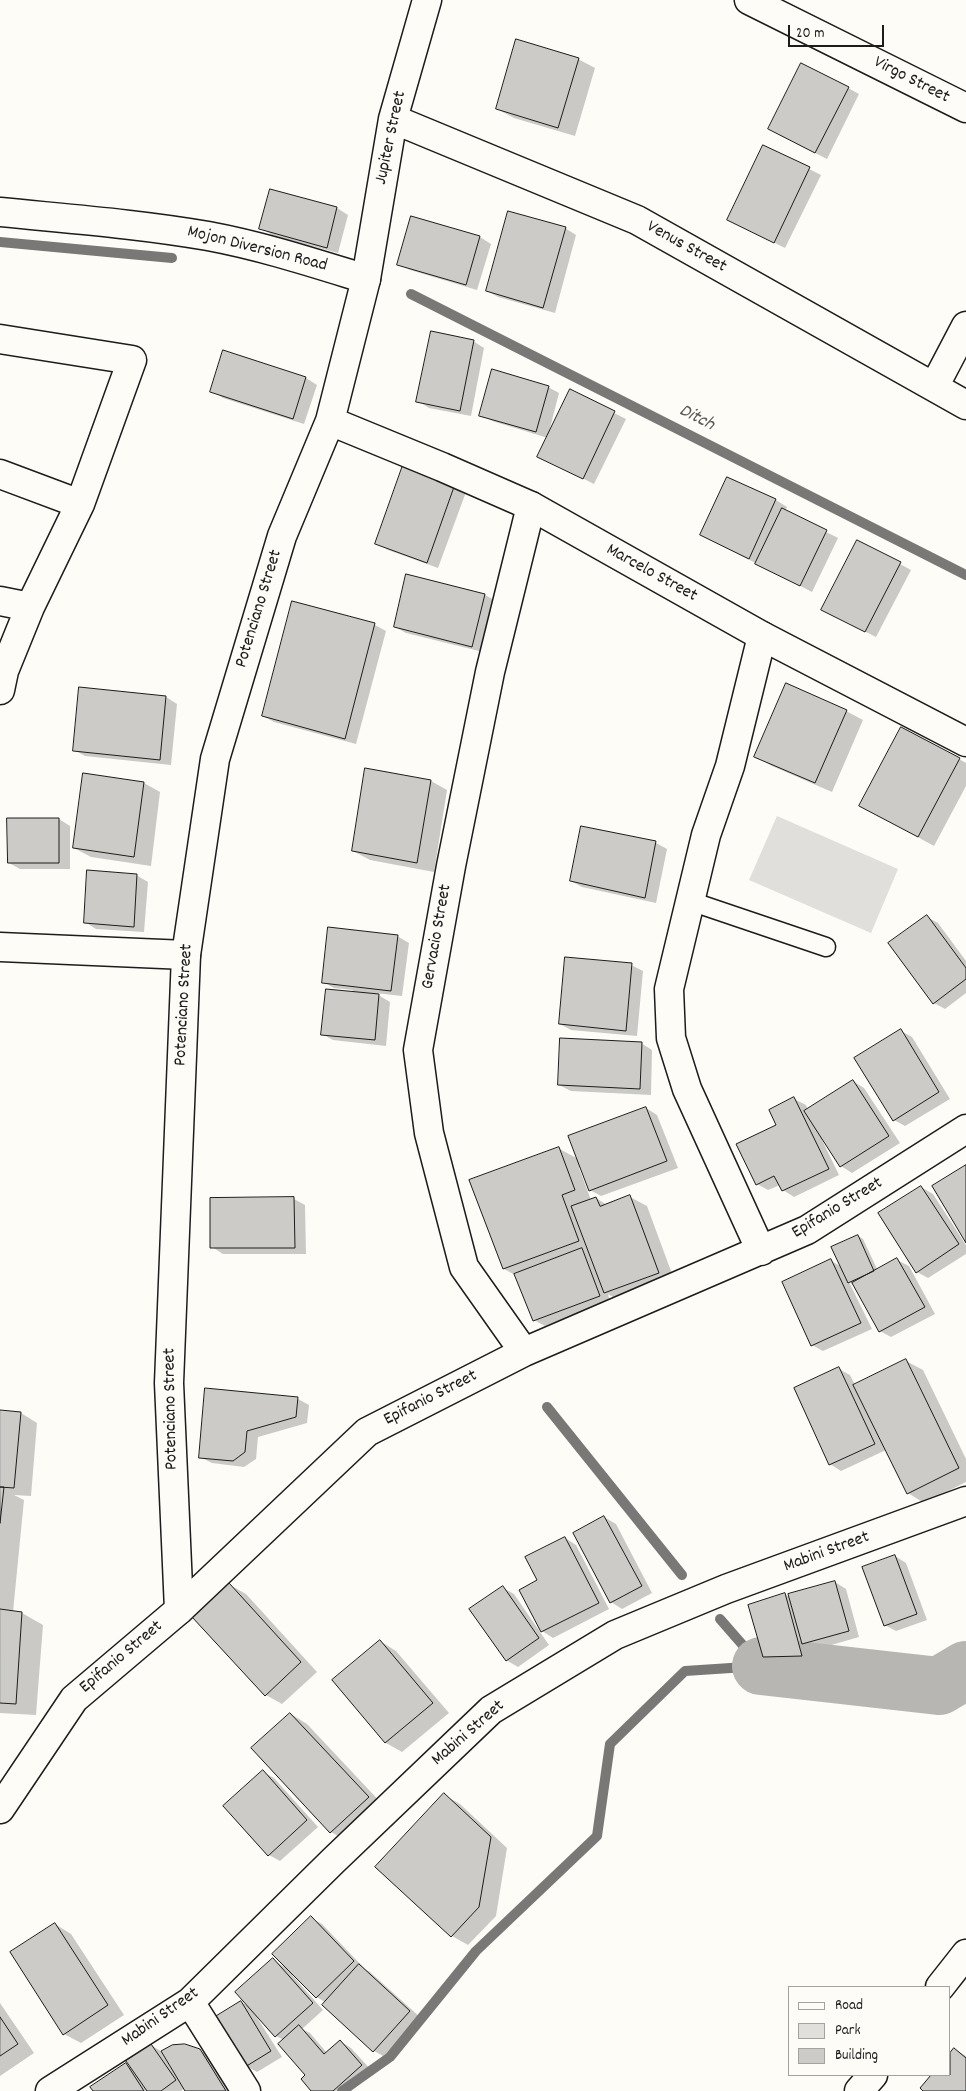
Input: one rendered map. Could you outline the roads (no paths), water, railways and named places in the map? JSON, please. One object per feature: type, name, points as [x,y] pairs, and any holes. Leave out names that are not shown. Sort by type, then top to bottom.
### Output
[{"type":"street","name":"Jupiter Street","points":[[366,279],[393,119],[427,0]]},
{"type":"street","name":"Virgo Street","points":[[749,0],[966,108]]},
{"type":"street","name":"Venus Street","points":[[393,119],[637,220],[966,405]]},
{"type":"street","name":"Mojon Diversion Road","points":[[0,212],[152,227],[210,237],[272,251],[366,279]]},
{"type":"street","points":[[330,421],[366,279]]},
{"type":"street","points":[[934,387],[966,326]]},
{"type":"street","points":[[0,339],[132,360],[80,504],[30,607],[4,671],[0,690]]},
{"type":"street","name":"Marcelo Street","points":[[330,421],[442,466],[531,506],[762,636],[966,742]]},
{"type":"street","name":"Potenciano Street","points":[[179,1610],[169,1384],[186,955],[215,759],[282,536],[330,421]]},
{"type":"street","points":[[0,474],[80,504]]},
{"type":"street","name":"Gervacio Street","points":[[524,1352],[464,1268],[429,1133],[418,1050],[451,866],[490,672],[531,506]]},
{"type":"street","points":[[0,601],[30,607]]},
{"type":"street","points":[[761,1251],[687,1089],[671,1038],[669,989],[706,835],[730,766],[762,636]]},
{"type":"street","points":[[0,947],[186,955]]},
{"type":"street","name":"Epifanio Street","points":[[0,1809],[74,1699],[179,1610],[367,1432],[524,1352],[807,1230],[966,1129]]},
{"type":"street","name":"Mabini Street","points":[[50,2091],[190,2002],[333,1860],[490,1710],[615,1635],[726,1589],[966,1501]]},
{"type":"street","points":[[941,1986],[966,1954]]},
{"type":"street","points":[[190,2002],[246,2091]]},
{"type":"street","points":[[859,2091],[872,2076]]},
{"type":"lane","points":[[690,901],[826,947]]},
{"type":"waterway","points":[[0,242],[172,258]]},
{"type":"waterway","name":"Ditch","points":[[411,294],[966,575]]},
{"type":"waterway","points":[[547,1407],[682,1575]]},
{"type":"waterway","points":[[720,1619],[761,1666]]},
{"type":"waterway","points":[[342,2091],[390,2057],[476,1951],[597,1836],[610,1744],[685,1671],[761,1666]]},
{"type":"waterway","points":[[761,1666],[939,1686],[966,1670]]}]
